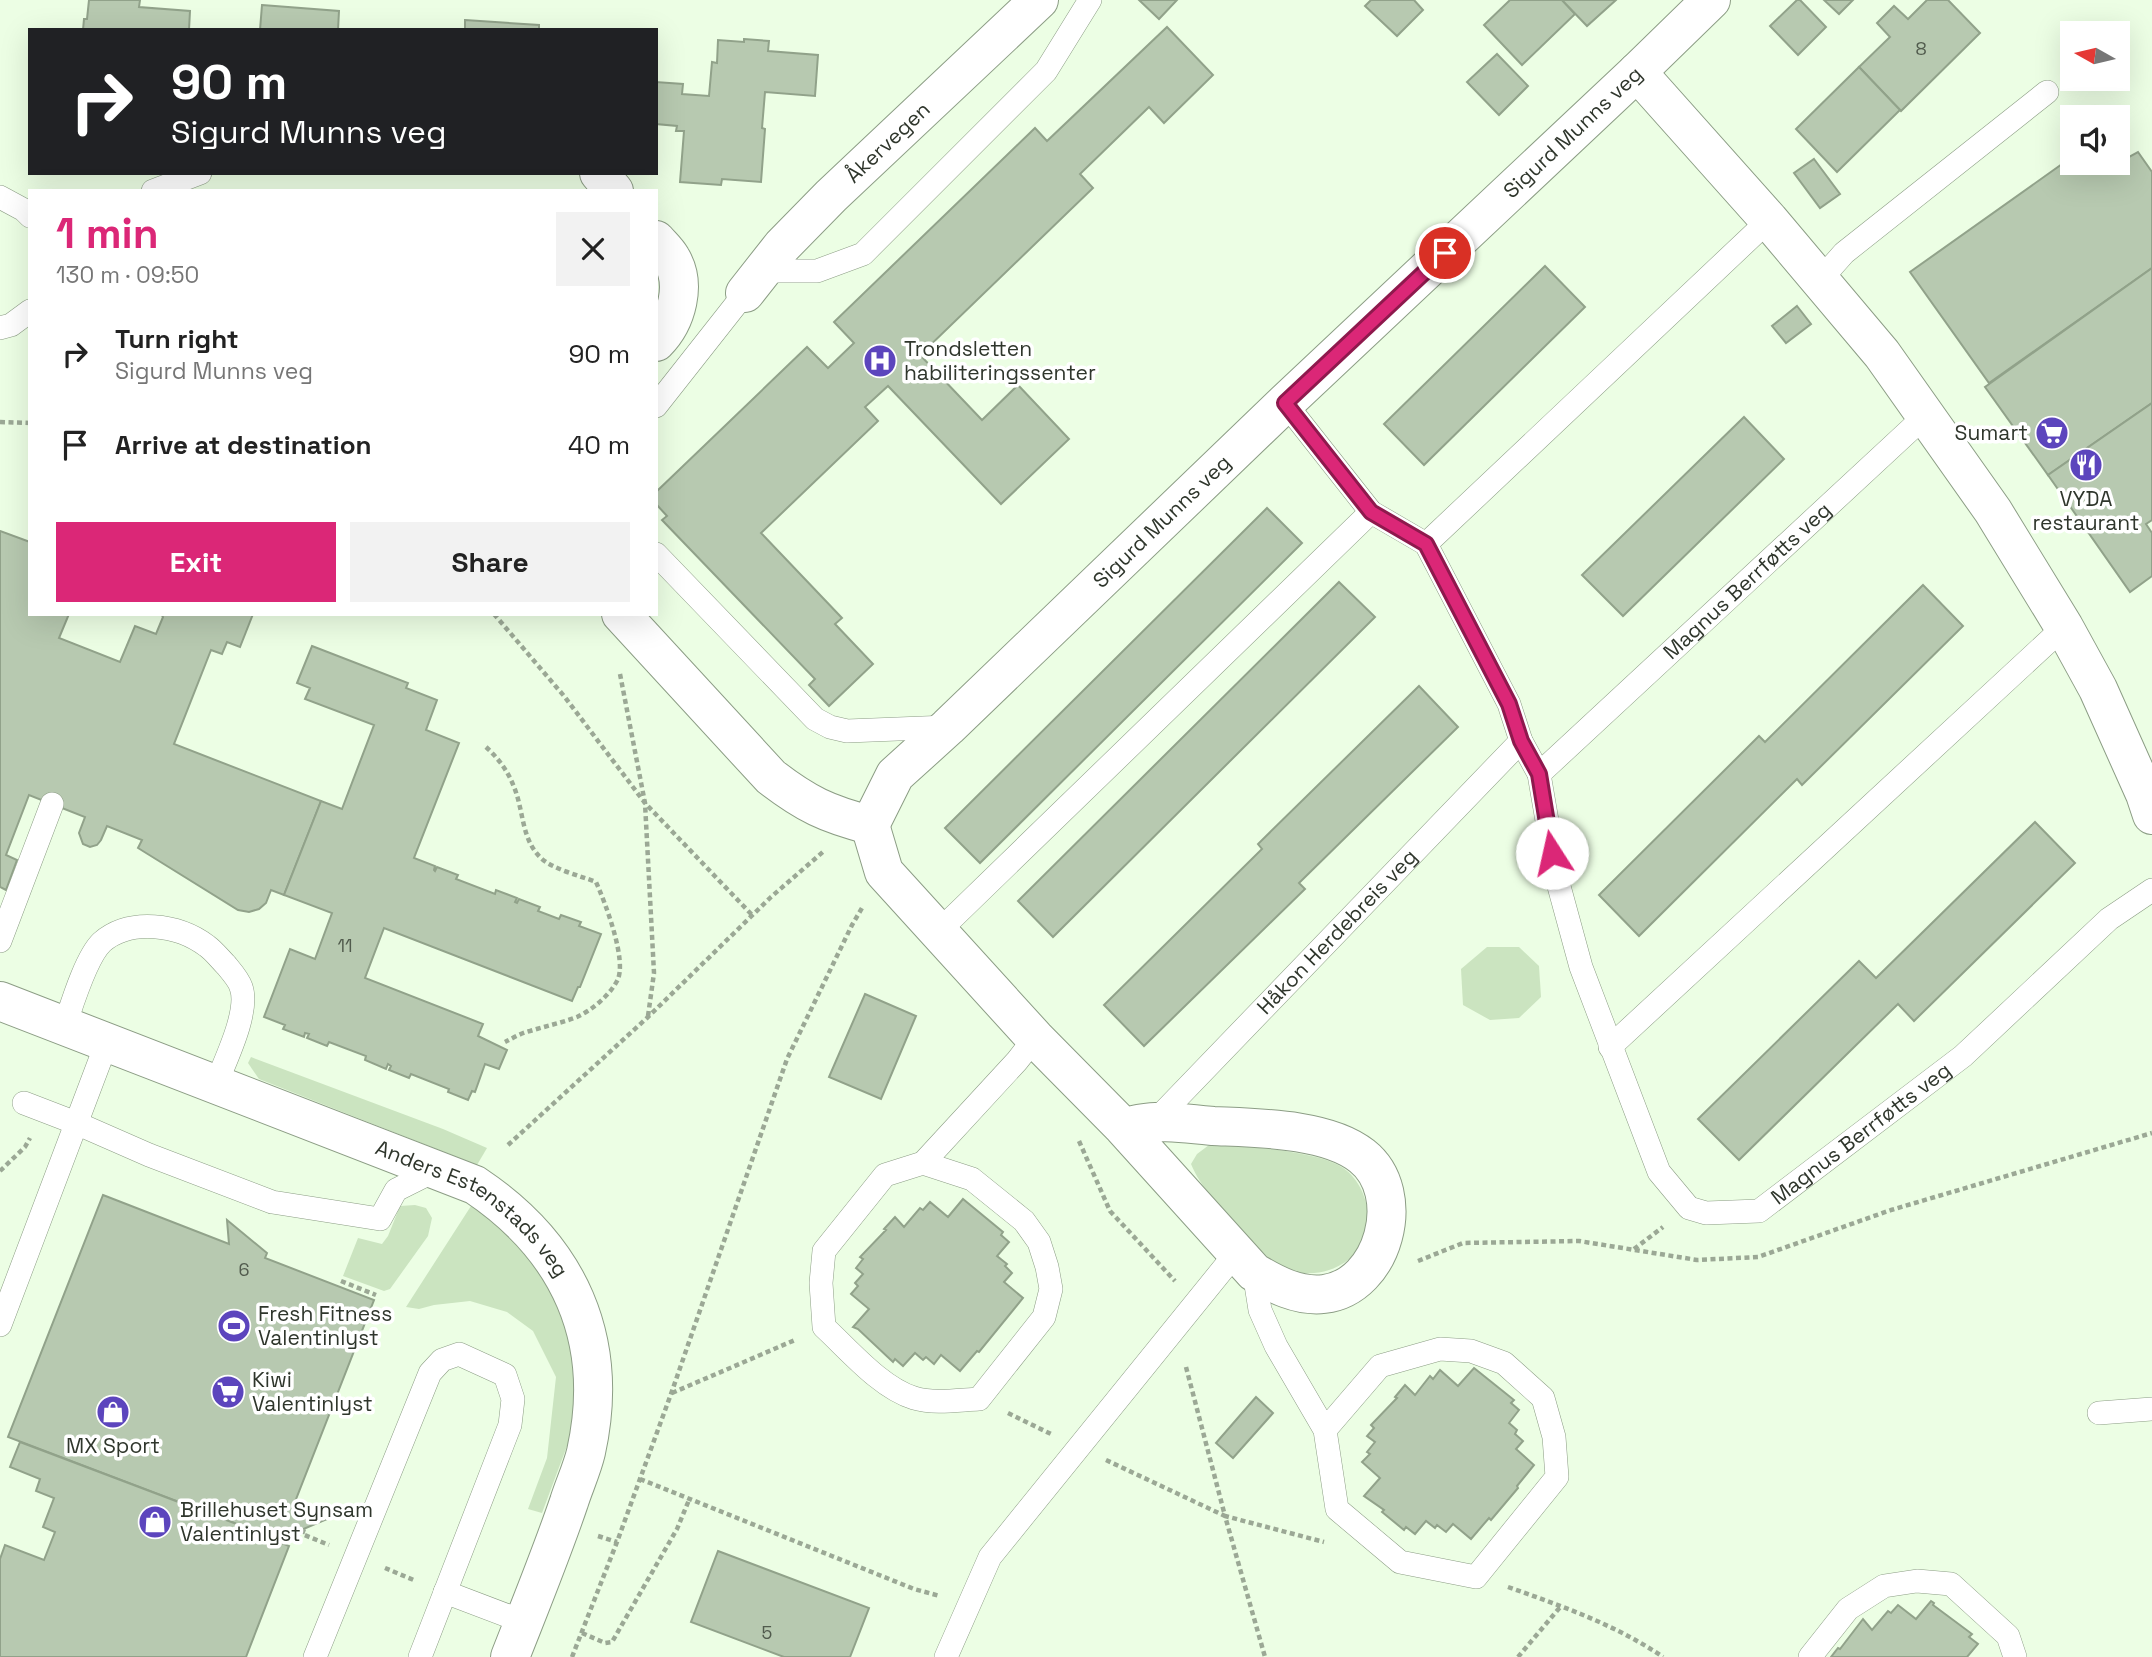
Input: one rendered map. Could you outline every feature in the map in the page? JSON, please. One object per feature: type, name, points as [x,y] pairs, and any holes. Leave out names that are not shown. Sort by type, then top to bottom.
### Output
[{"type":"street","name":"Åkervegen","points":[[754,282],[782,246],[831,196],[1040,0]]},
{"type":"street","name":"Sigurd Munns veg","points":[[870,825],[895,775],[1711,0]]},
{"type":"street","points":[[1637,72],[1769,220],[1882,354],[1993,511],[2064,627],[2098,689],[2150,801]]},
{"type":"street","points":[[601,175],[612,189]]},
{"type":"street","points":[[658,242],[671,257],[678,273],[679,288],[672,320],[658,339]]},
{"type":"street","points":[[623,616],[771,777],[814,807],[870,825],[884,872],[1035,1038],[1138,1124],[1245,1262],[1279,1286],[1298,1292],[1324,1294],[1348,1286],[1367,1270],[1380,1249],[1386,1223],[1384,1195],[1376,1171],[1362,1156],[1320,1137],[1284,1130],[1138,1124]]},
{"type":"street","name":"Anders Estenstads veg","points":[[0,1001],[475,1185],[521,1221],[562,1271],[577,1302],[588,1338],[592,1373],[592,1412],[586,1453],[510,1657]]},
{"type":"lane","points":[[658,403],[754,282],[817,271],[863,254],[1046,71],[1090,0]]},
{"type":"lane","points":[[1820,280],[1844,253],[2047,92]]},
{"type":"lane","points":[[158,189],[195,175]]},
{"type":"lane","points":[[0,197],[28,214]]},
{"type":"lane","points":[[1285,403],[1371,512],[1426,544],[1769,220]]},
{"type":"lane","points":[[0,328],[28,312]]},
{"type":"lane","name":"Magnus Berrføtts veg","points":[[1539,774],[1925,416]]},
{"type":"lane","points":[[938,932],[1371,512]]},
{"type":"lane","name":"Magnus Berrføtts veg","points":[[1426,544],[1509,704],[1521,741],[1539,774],[1557,879],[1581,967],[1659,1172],[1689,1208],[1706,1213],[1759,1211],[1963,1056],[2109,919],[2152,890]]},
{"type":"lane","points":[[658,556],[815,719],[830,727],[847,731],[948,726]]},
{"type":"lane","points":[[1611,1047],[2064,627]]},
{"type":"lane","name":"Håkon Herdebreis veg","points":[[1138,1124],[1521,741]]},
{"type":"lane","points":[[0,941],[52,804]]},
{"type":"lane","points":[[65,1025],[89,962],[101,943],[127,928],[156,926],[185,934],[207,946],[229,969],[242,988],[242,1019],[216,1084]]},
{"type":"lane","points":[[923,1163],[972,1179],[1024,1221],[1039,1242],[1047,1267],[1051,1289],[1044,1317],[979,1399],[946,1401],[914,1398],[886,1384],[824,1327],[821,1283],[824,1251],[885,1175],[923,1163],[1035,1038]]},
{"type":"lane","points":[[0,1325],[107,1042]]},
{"type":"lane","points":[[35,1107],[149,1155],[272,1202],[380,1219],[396,1190],[436,1170]]},
{"type":"lane","points":[[946,1657],[990,1558],[1018,1520],[1080,1448],[1200,1298],[1245,1262],[1260,1310],[1276,1346],[1325,1430],[1337,1509],[1400,1562],[1476,1577],[1557,1477],[1554,1437],[1543,1398],[1504,1363],[1471,1351],[1440,1349],[1380,1366],[1325,1430]]},
{"type":"lane","points":[[314,1657],[430,1373],[442,1360],[459,1354],[505,1375],[513,1399],[510,1425],[420,1657]]},
{"type":"lane","points":[[2099,1413],[2152,1409]]},
{"type":"lane","points":[[1810,1657],[1849,1609],[1884,1586],[1917,1581],[1951,1584],[2008,1636],[2015,1657]]},
{"type":"lane","points":[[445,1592],[524,1622]]},
{"type":"path","points":[[0,422],[28,423]]},
{"type":"path","points":[[496,616],[564,696],[645,803],[753,916]]},
{"type":"path","points":[[619,668],[645,803],[654,973],[648,1017]]},
{"type":"path","points":[[486,747],[499,759],[515,788],[531,847],[543,860],[596,882],[609,913],[619,960],[618,980],[598,1004],[572,1019],[529,1031],[505,1042]]},
{"type":"path","points":[[508,1145],[837,840],[870,825]]},
{"type":"path","points":[[572,1657],[671,1394],[787,1059],[852,925],[884,872]]},
{"type":"path","points":[[0,1171],[25,1147],[35,1107]]},
{"type":"path","points":[[1077,1137],[1110,1211],[1179,1285],[1200,1298]]},
{"type":"path","points":[[341,1281],[376,1295]]},
{"type":"path","points":[[671,1394],[824,1327]]},
{"type":"path","points":[[1176,1329],[1265,1657]]},
{"type":"path","points":[[979,1399],[1225,1516],[1333,1544]]},
{"type":"path","points":[[640,1479],[914,1589],[968,1604]]},
{"type":"path","points":[[582,1633],[605,1643],[612,1642],[677,1529],[690,1500]]},
{"type":"path","points":[[1476,1577],[1561,1606],[1641,1642],[1663,1657]]},
{"type":"path","points":[[1518,1657],[1561,1606]]},
{"type":"green space","points":[[1487,947],[1519,947],[1539,966],[1541,997],[1519,1018],[1490,1020],[1463,1005],[1461,969]]},
{"type":"green space","points":[[251,1057],[487,1148],[477,1165],[259,1079],[248,1063]]},
{"type":"green space","points":[[1209,1145],[1313,1156],[1349,1172],[1362,1190],[1368,1212],[1365,1235],[1354,1255],[1323,1272],[1299,1273],[1277,1264],[1219,1205],[1195,1173],[1191,1164],[1197,1154]]},
{"type":"green space","points":[[415,1205],[426,1208],[432,1218],[428,1236],[390,1289],[384,1291],[343,1276],[358,1238],[382,1244],[400,1206]]},
{"type":"green space","points":[[471,1206],[497,1220],[537,1263],[559,1300],[573,1348],[578,1397],[570,1438],[542,1513],[528,1509],[547,1458],[556,1377],[533,1331],[507,1312],[470,1301],[419,1309],[406,1307]]},
{"type":"building","points":[[89,0],[140,0],[139,7],[190,11],[189,28],[83,28],[84,19],[87,19]]},
{"type":"building","points":[[1139,0],[1177,0],[1159,19]]},
{"type":"building","points":[[1371,0],[1414,0],[1423,10],[1397,36],[1365,6]]},
{"type":"building","points":[[1510,0],[1562,0],[1575,14],[1522,65],[1484,25]]},
{"type":"building","points":[[1562,0],[1616,0],[1587,26]]},
{"type":"building","points":[[1797,0],[1826,27],[1798,55],[1770,26]]},
{"type":"building","points":[[1824,0],[1853,0],[1839,14]]},
{"type":"building","points":[[1927,0],[1948,0],[1980,33],[1901,111],[1859,67],[1890,37],[1877,23],[1894,6],[1908,19]]},
{"type":"building","points":[[262,5],[339,11],[338,28],[260,28]]},
{"type":"building","points":[[465,20],[539,25],[539,28],[465,28]]},
{"type":"building","name":"Trondsletten habiliteringssenter","points":[[1167,27],[1213,75],[1164,123],[1149,107],[1080,174],[1093,188],[920,355],[982,420],[1018,385],[1069,439],[1001,504],[888,386],[865,407],[878,421],[761,533],[842,618],[835,624],[873,664],[829,706],[809,685],[815,679],[662,520],[667,516],[658,506],[658,490],[807,347],[828,368],[854,343],[834,322],[1035,128],[1047,141]]},
{"type":"building","points":[[744,39],[769,41],[768,51],[818,55],[815,96],[765,92],[761,182],[722,179],[721,185],[680,182],[684,131],[676,131],[677,126],[658,124],[658,82],[683,84],[682,94],[709,96],[712,62],[717,63],[718,40],[744,42]]},
{"type":"building","points":[[1497,54],[1528,86],[1499,115],[1467,82]]},
{"type":"building","points":[[1859,67],[1900,110],[1837,172],[1796,129]]},
{"type":"building","points":[[2138,152],[2152,172],[2152,268],[1989,383],[1910,272],[2060,166],[2060,175],[2130,175],[2130,156]]},
{"type":"building","points":[[1814,159],[1840,194],[1820,208],[1794,173]]},
{"type":"building","points":[[1545,266],[1585,307],[1424,465],[1384,424]]},
{"type":"building","points":[[2152,268],[2152,403],[2048,475],[1985,387]]},
{"type":"building","points":[[1797,306],[1811,324],[1786,343],[1772,326]]},
{"type":"building","points":[[2152,403],[2152,520],[2146,524],[2152,533],[2152,576],[2130,592],[2048,475]]},
{"type":"building","points":[[1744,417],[1784,459],[1623,616],[1582,575]]},
{"type":"building","points":[[1267,508],[1302,543],[980,863],[945,828]]},
{"type":"building","points":[[0,531],[28,541],[28,616],[68,616],[59,638],[120,662],[135,626],[156,634],[162,616],[252,616],[240,647],[227,642],[222,654],[211,650],[174,744],[321,801],[284,895],[271,890],[266,903],[259,909],[249,912],[238,910],[138,848],[142,840],[107,826],[97,845],[90,847],[83,844],[79,833],[85,817],[29,795],[6,855],[17,860],[6,890],[0,887]]},
{"type":"building","points":[[1339,582],[1375,617],[1053,937],[1018,901]]},
{"type":"building","points":[[1923,585],[1963,626],[1802,785],[1797,779],[1639,936],[1599,895],[1759,736],[1765,742]]},
{"type":"building","points":[[312,646],[408,683],[406,688],[437,700],[426,730],[459,743],[414,858],[435,866],[435,871],[437,867],[458,875],[456,879],[495,894],[496,890],[517,898],[515,902],[519,899],[540,907],[538,911],[559,919],[561,915],[581,922],[579,926],[601,934],[572,1001],[384,928],[365,978],[483,1024],[478,1036],[507,1050],[499,1069],[485,1064],[475,1092],[472,1091],[468,1100],[448,1092],[449,1089],[411,1074],[409,1078],[389,1070],[391,1066],[388,1064],[386,1069],[365,1060],[366,1056],[329,1042],[327,1046],[307,1038],[309,1034],[305,1033],[304,1037],[283,1029],[285,1025],[264,1017],[290,949],[315,959],[332,913],[284,895],[321,801],[342,809],[374,725],[305,699],[310,688],[297,683]]},
{"type":"building","points":[[1419,686],[1458,727],[1299,883],[1305,889],[1144,1046],[1104,1005],[1262,849],[1258,844]]},
{"type":"building","points":[[2035,822],[2075,863],[1914,1021],[1898,1004],[1739,1160],[1698,1119],[1859,961],[1876,978]]},
{"type":"building","points":[[865,994],[916,1016],[881,1099],[829,1077]]},
{"type":"building","points":[[103,1195],[229,1244],[227,1220],[267,1253],[265,1258],[374,1300],[293,1507],[327,1519],[280,1539],[279,1543],[234,1523],[8,1437]]},
{"type":"building","points":[[963,1199],[1003,1232],[1001,1235],[1009,1242],[997,1256],[1007,1264],[1005,1266],[1012,1273],[1004,1282],[1023,1298],[960,1371],[941,1355],[934,1364],[915,1353],[903,1366],[895,1359],[893,1362],[853,1327],[869,1309],[851,1294],[858,1286],[855,1283],[863,1274],[856,1268],[863,1259],[860,1257],[895,1217],[904,1227],[920,1208],[923,1210],[930,1202],[948,1217]]},
{"type":"building","points":[[1474,1368],[1514,1400],[1511,1403],[1519,1410],[1509,1423],[1523,1441],[1516,1449],[1534,1465],[1491,1520],[1489,1518],[1471,1539],[1453,1524],[1446,1532],[1426,1521],[1415,1534],[1406,1527],[1404,1530],[1382,1512],[1384,1510],[1364,1496],[1380,1478],[1362,1462],[1370,1454],[1367,1452],[1375,1442],[1367,1436],[1374,1428],[1371,1425],[1397,1398],[1395,1397],[1405,1385],[1415,1395],[1430,1376],[1433,1379],[1440,1370],[1458,1386]]},
{"type":"building","points":[[1256,1397],[1273,1413],[1233,1458],[1216,1443]]},
{"type":"building","points":[[20,1442],[289,1546],[246,1657],[0,1657],[0,1559],[5,1545],[44,1560],[55,1532],[43,1527],[54,1498],[36,1491],[40,1479],[10,1467]]},
{"type":"building","points":[[718,1551],[869,1608],[850,1657],[784,1657],[691,1622]]},
{"type":"building","points":[[1931,1601],[1972,1634],[1969,1637],[1978,1644],[1967,1657],[1831,1657],[1863,1619],[1872,1630],[1888,1611],[1891,1613],[1898,1605],[1916,1619]]},
{"type":"place","name":"Trondsletten habiliteringssenter","points":[[880,361]]},
{"type":"place","name":"Sumart","points":[[2052,433]]},
{"type":"place","name":"VYDA restaurant","points":[[2086,465]]},
{"type":"place","name":"Fresh Fitness Valentinlyst","points":[[234,1326]]},
{"type":"place","name":"Kiwi Valentinlyst","points":[[228,1392]]},
{"type":"place","name":"MX Sport","points":[[113,1412]]},
{"type":"place","name":"Brillehuset Synsam Valentinlyst","points":[[155,1522]]},
{"type":"route","points":[[1445,253],[1285,403],[1371,512],[1426,544],[1509,704],[1521,741],[1539,774],[1552,853]]}]
